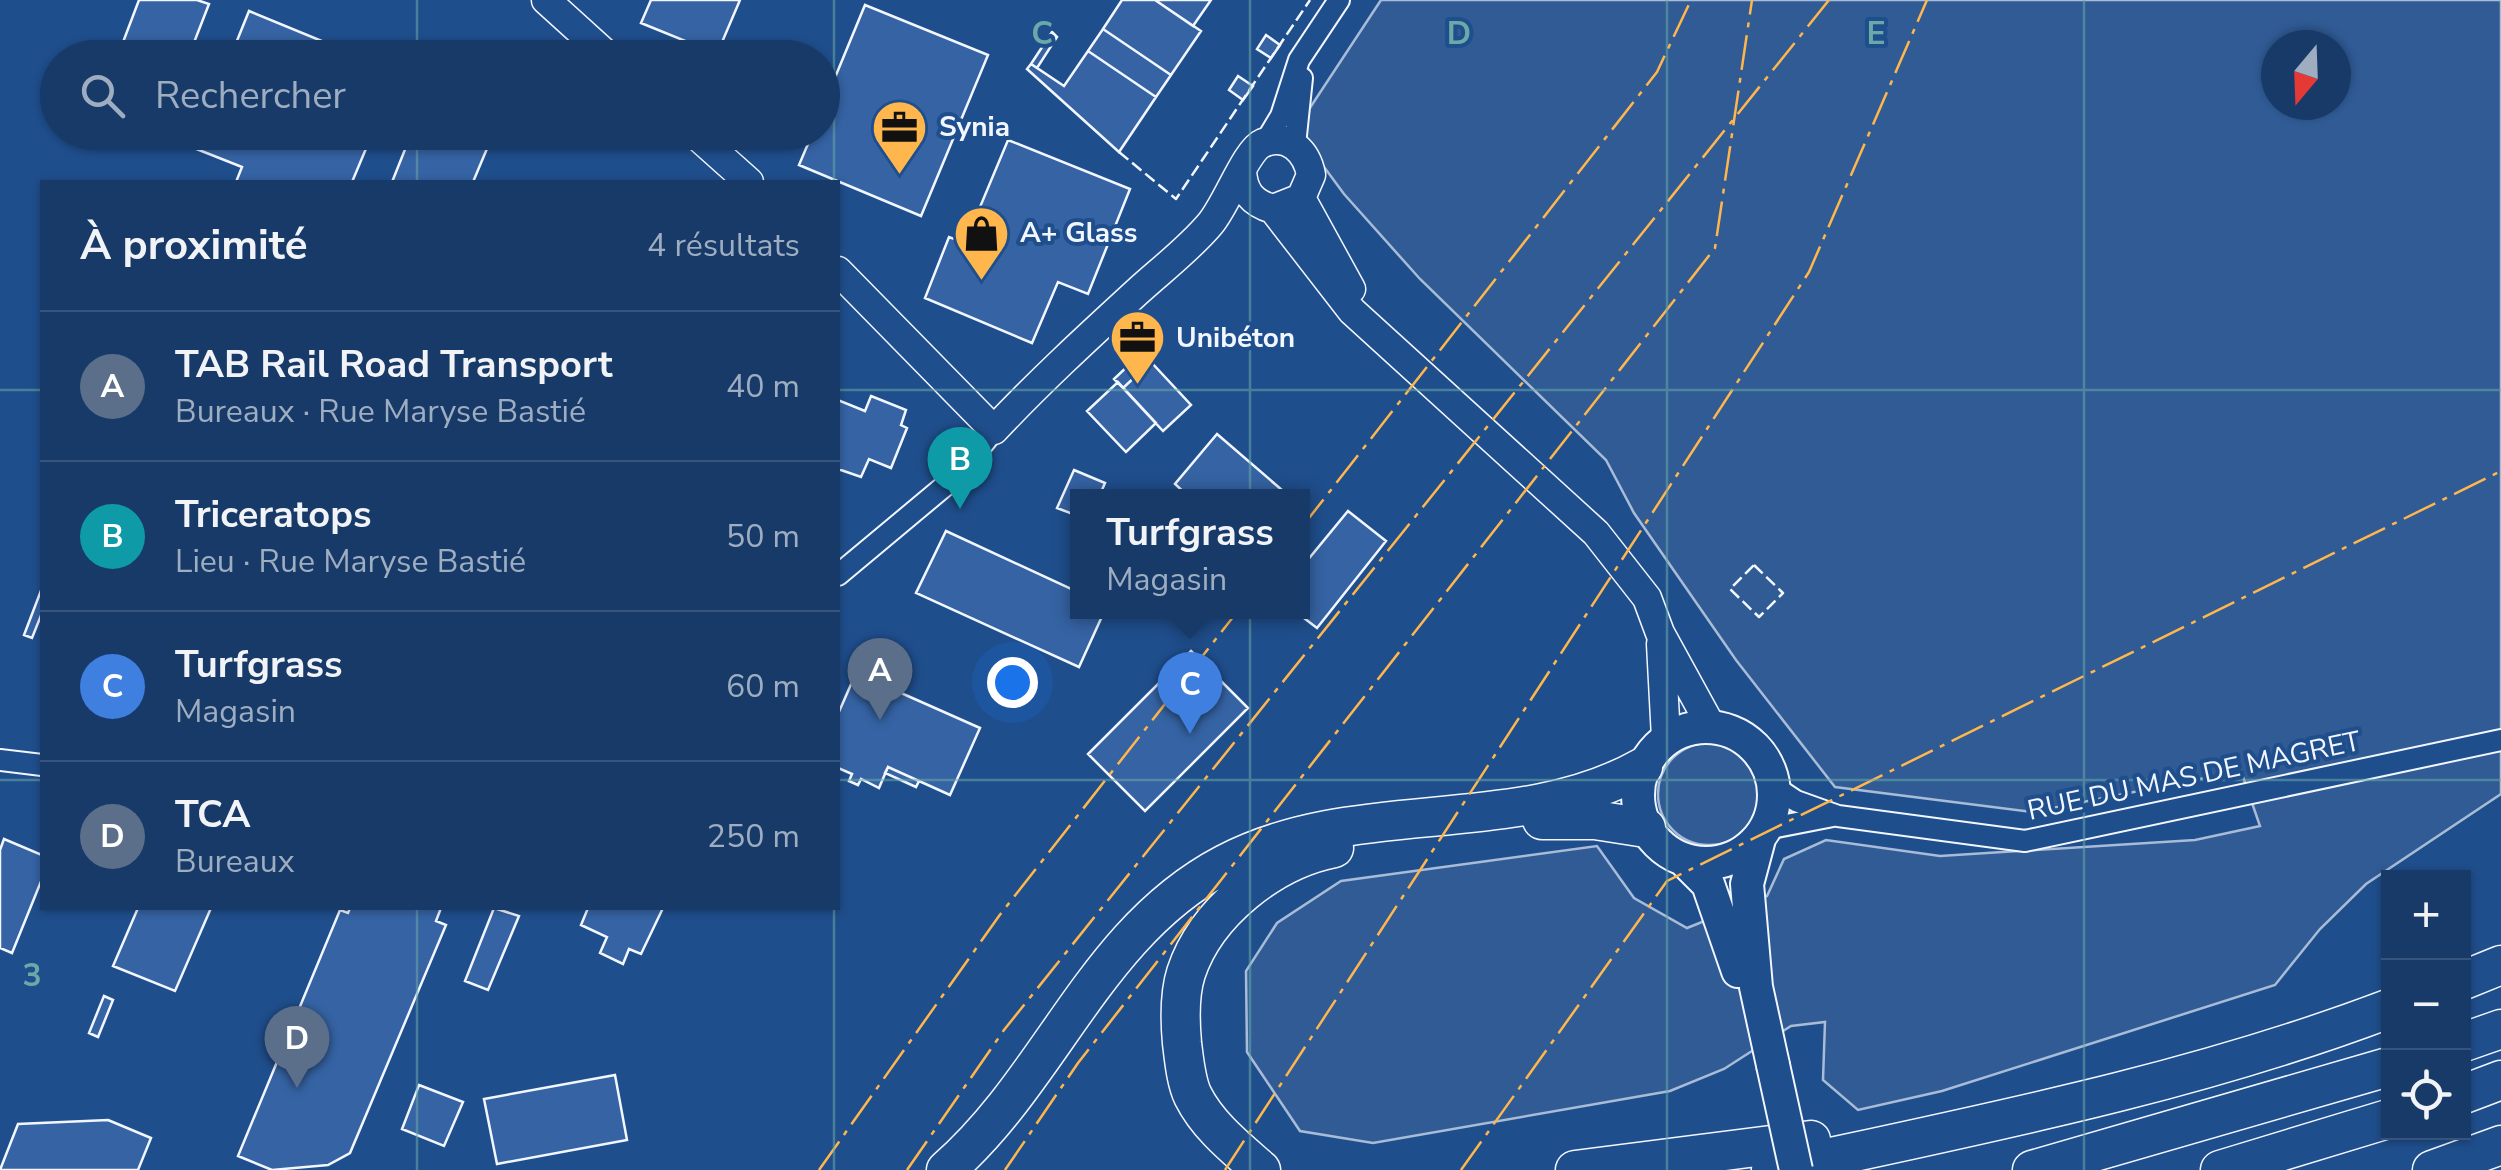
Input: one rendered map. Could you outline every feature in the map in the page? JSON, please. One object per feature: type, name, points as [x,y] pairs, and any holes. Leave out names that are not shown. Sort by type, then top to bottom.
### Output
[{"type":"highway","points":[[946,1170],[990,1124],[1129,938],[1176,896],[1223,864],[1268,845],[1349,823],[1574,798],[1655,753]]},
{"type":"highway","points":[[1261,1170],[1223,1137],[1192,1095],[1184,1054],[1180,1019],[1185,975],[1199,946],[1230,904],[1268,876],[1317,852],[1404,835],[1570,819],[1646,828]]},
{"type":"highway","points":[[2471,977],[2501,965]]},
{"type":"highway","points":[[1771,1170],[2032,1114],[2246,1055],[2381,1011]]},
{"type":"highway","points":[[2471,1040],[2501,1029]]},
{"type":"highway","points":[[2032,1170],[2381,1069]]},
{"type":"highway","points":[[2471,1091],[2501,1080]]},
{"type":"highway","points":[[1575,1170],[2032,1114]]},
{"type":"highway","points":[[2220,1170],[2381,1121]]},
{"type":"highway","points":[[2432,1170],[2501,1145]]},
{"type":"main road","points":[[1784,1170],[1767,1066],[1756,987],[1747,884],[1775,786],[1768,764],[1754,745],[1734,732],[1711,726],[1688,728],[1655,753],[1638,792],[1646,828],[1708,884],[1727,930],[1767,1066],[1796,1170]]},
{"type":"main road","points":[[1684,860],[1725,861],[1763,834]]},
{"type":"street","points":[[546,0],[590,40]]},
{"type":"street","points":[[840,574],[958,474],[1038,384],[1208,227],[1252,150],[1266,141],[1281,116],[1299,60],[1339,0]]},
{"type":"street","points":[[1295,145],[1299,92],[1312,42]]},
{"type":"street","points":[[1266,141],[1295,145],[1304,153],[1311,175],[1302,198],[1376,334]]},
{"type":"street","points":[[714,150],[747,180]]},
{"type":"street","points":[[1242,170],[1246,191],[1263,205],[1352,311],[1596,533],[1647,598],[1660,633],[1711,726]]},
{"type":"street","points":[[1208,227],[1263,205],[1302,198]]},
{"type":"street","points":[[840,273],[994,430]]},
{"type":"street","points":[[1655,753],[1660,633]]},
{"type":"street","name":"RUE DU MAS DE MAGRET","points":[[1775,786],[1796,801],[1838,816],[2025,841],[2501,740]]},
{"type":"street","points":[[0,760],[40,766]]},
{"type":"street","name":"RUE DU MAS DE MAGRET","points":[[1763,834],[1838,816]]},
{"type":"shaded area","points":[[1381,0],[2501,0],[2501,794],[2387,870],[2381,870],[2320,929],[2275,985],[1942,1091],[1858,1110],[1823,1080],[1825,1022],[1791,1026],[1724,1069],[1670,1091],[1373,1143],[1300,1131],[1247,1052],[1246,971],[1277,923],[1341,881],[1597,846],[1634,898],[1687,928],[1767,896],[1784,859],[1826,840],[1940,856],[2195,840],[2260,826],[2241,771],[2032,812],[1835,787],[1736,660],[1634,513],[1606,460],[1420,279],[1344,194],[1296,129]]},
{"type":"shaded area","points":[[1709,743],[1729,747],[1745,758],[1756,774],[1760,794],[1756,814],[1745,830],[1729,841],[1709,845],[1689,841],[1673,830],[1662,814],[1658,794],[1662,774],[1673,758],[1689,747]]},
{"type":"building","points":[[139,0],[197,0],[209,4],[195,40],[124,40]]},
{"type":"building","points":[[651,0],[740,0],[723,40],[683,40],[641,23]]},
{"type":"building","points":[[1122,0],[1155,0],[1201,31],[1171,75],[1103,29]]},
{"type":"building","points":[[1155,0],[1211,0],[1193,26]]},
{"type":"building","points":[[865,5],[988,55],[921,216],[799,165],[805,150],[840,150],[840,65]]},
{"type":"building","points":[[249,11],[319,40],[237,40]]},
{"type":"building","points":[[1103,29],[1171,75],[1156,97],[1088,51]]},
{"type":"building","points":[[1052,32],[1057,37],[1037,68],[1031,64]]},
{"type":"building","points":[[1266,35],[1280,45],[1271,58],[1257,49]]},
{"type":"building","points":[[1088,51],[1156,97],[1119,152],[1027,69],[1031,64],[1064,86]]},
{"type":"building","points":[[1238,76],[1253,86],[1243,100],[1229,90]]},
{"type":"building","points":[[1008,140],[1130,189],[1088,294],[1058,282],[1032,343],[925,298],[949,237],[965,243]]},
{"type":"building","points":[[199,150],[365,150],[353,180],[237,180],[242,167]]},
{"type":"building","points":[[405,150],[486,150],[474,180],[393,180]]},
{"type":"building","points":[[1147,359],[1151,362],[1123,388],[1114,379],[1132,362],[1138,368]]},
{"type":"building","points":[[1151,362],[1191,405],[1163,431],[1123,388]]},
{"type":"building","points":[[1118,382],[1156,423],[1126,452],[1087,411]]},
{"type":"building","points":[[871,396],[906,410],[901,425],[907,428],[891,468],[869,459],[861,477],[840,470],[840,401],[865,411]]},
{"type":"building","points":[[1217,434],[1281,489],[1180,489],[1175,484]]},
{"type":"building","points":[[1074,470],[1105,483],[1102,489],[1070,489],[1070,513],[1057,508]]},
{"type":"building","points":[[1348,511],[1386,541],[1317,628],[1305,619],[1310,619],[1310,557]]},
{"type":"building","points":[[946,531],[1070,588],[1070,619],[1101,619],[1079,667],[916,593]]},
{"type":"building","points":[[40,593],[40,618],[32,638],[24,635]]},
{"type":"building","points":[[1191,651],[1248,708],[1145,811],[1088,754]]},
{"type":"building","points":[[856,673],[980,728],[950,795],[888,767],[879,788],[861,779],[858,785],[849,781],[852,774],[840,769],[840,709]]},
{"type":"building","points":[[888,767],[919,781],[916,787],[885,773]]},
{"type":"building","points":[[4,839],[40,854],[40,884],[12,953],[0,948],[0,850]]},
{"type":"building","points":[[137,910],[210,910],[175,991],[113,966]]},
{"type":"building","points":[[340,910],[440,910],[436,921],[446,925],[350,1153],[328,1165],[272,1170],[238,1156]]},
{"type":"building","points":[[493,910],[519,916],[488,990],[465,981]]},
{"type":"building","points":[[587,910],[662,910],[641,954],[629,949],[623,964],[600,953],[607,937],[581,925]]},
{"type":"building","points":[[104,996],[113,1000],[98,1037],[89,1033]]},
{"type":"building","points":[[615,1075],[627,1140],[497,1164],[484,1099]]},
{"type":"building","points":[[419,1085],[463,1102],[444,1146],[402,1129]]},
{"type":"building","points":[[108,1120],[151,1138],[138,1170],[0,1170],[18,1124]]},
{"type":"fence","points":[[1119,152],[1176,199],[1310,0]]},
{"type":"fence","points":[[1754,565],[1783,593],[1759,617],[1730,589],[1754,565]]},
{"type":"power","points":[[1310,517],[1657,72],[1691,0]]},
{"type":"power","points":[[1005,1170],[1078,1063],[1715,248],[1752,0]]},
{"type":"power","points":[[907,1170],[1004,1030],[1829,0]]},
{"type":"power","points":[[1225,1170],[1809,272],[1927,0]]},
{"type":"power","points":[[1461,1170],[1667,881],[2501,471]]},
{"type":"power","points":[[819,1170],[999,916],[1232,619]]},
{"type":"place","name":"Synia","points":[[900,176]]},
{"type":"place","name":"A+ Glass","points":[[981,282]]},
{"type":"place","name":"Unibéton","points":[[1137,387]]},
{"type":"place","name":"Triceratops","points":[[960,509]]},
{"type":"place","name":"TAB Rail Road Transport","points":[[880,720]]},
{"type":"place","name":"Turfgrass","points":[[1190,734]]},
{"type":"place","name":"TCA","points":[[297,1088]]}]
